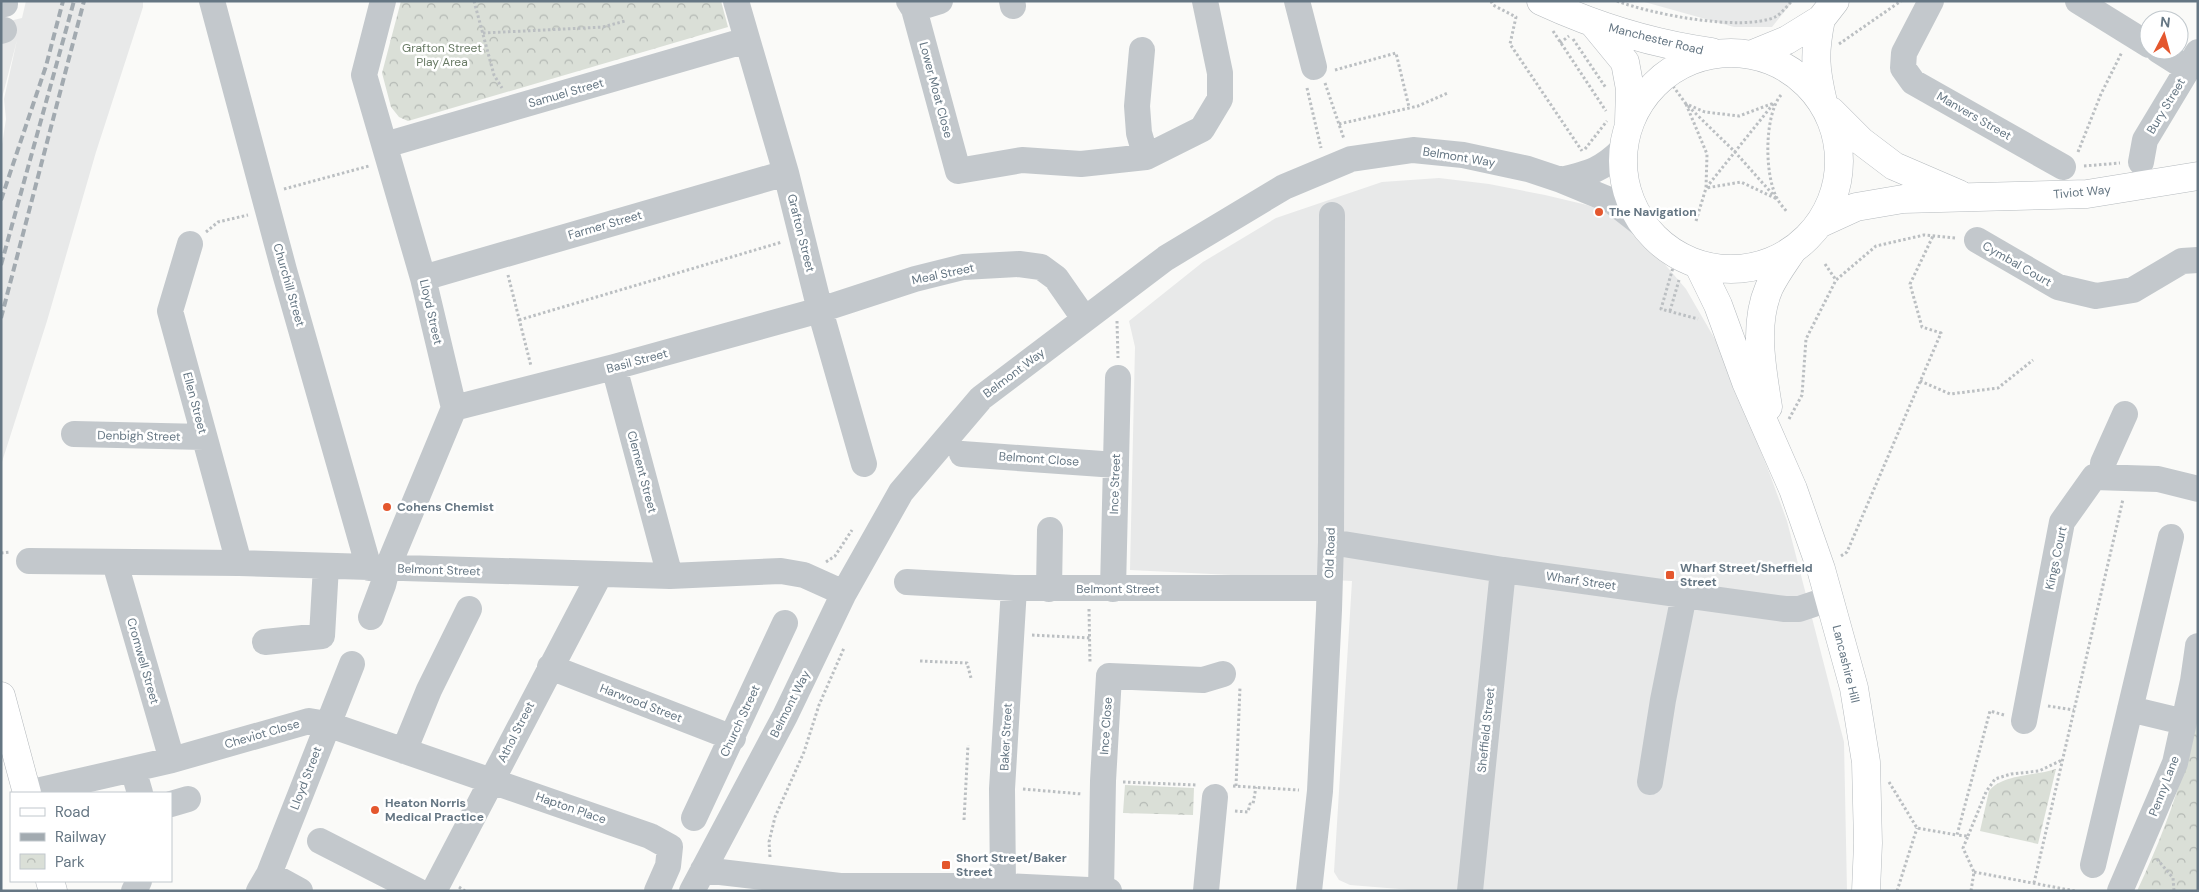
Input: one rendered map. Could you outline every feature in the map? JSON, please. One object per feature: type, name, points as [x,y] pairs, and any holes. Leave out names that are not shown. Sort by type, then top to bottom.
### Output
[{"type":"main road","name":"Manchester Road","points":[[1540,1],[1593,23],[1688,49],[1719,53]]},
{"type":"main road","points":[[1754,54],[1786,40],[1828,10]]},
{"type":"main road","points":[[1644,226],[1685,267],[1730,270],[1762,265],[1792,251],[1808,238],[1820,223],[1834,196],[1840,166],[1837,135],[1824,104],[1816,71],[1815,49],[1828,10]]},
{"type":"main road","name":"Manchester Road","points":[[1593,23],[1625,62],[1630,89],[1623,174],[1644,226]]},
{"type":"main road","points":[[1626,136],[1643,97],[1664,75],[1690,60],[1719,53],[1754,54],[1782,65],[1807,83],[1824,104]]},
{"type":"main road","name":"Tiviot Way","points":[[1824,104],[1861,141],[1894,166],[1965,196]]},
{"type":"main road","name":"Tiviot Way","points":[[1820,223],[1856,207],[1903,199],[2087,194],[2198,176]]},
{"type":"main road","name":"Lancashire Hill","points":[[1774,448],[1762,368],[1760,322],[1769,288],[1792,251]]},
{"type":"main road","name":"Lancashire Hill","points":[[1685,267],[1718,305],[1746,382],[1793,489],[1830,599],[1854,688],[1866,762],[1868,843],[1866,891]]},
{"type":"main road","points":[[1,696],[27,792]]},
{"type":"street","name":"Churchill Street","points":[[212,1],[266,203],[378,568]]},
{"type":"street","name":"Lloyd Street","points":[[383,1],[364,74],[423,278],[454,408]]},
{"type":"street","name":"Grafton Street","points":[[736,1],[786,172],[820,310],[864,464]]},
{"type":"street","name":"Lower Moat Close","points":[[940,1],[911,5],[960,178],[1022,160],[1081,164],[1146,157],[1202,129],[1220,98],[1220,73],[1205,1]]},
{"type":"street","points":[[1297,1],[1318,70]]},
{"type":"street","name":"Manvers Street","points":[[1931,1],[1904,53],[1902,68],[1913,82],[2068,167]]},
{"type":"street","points":[[2085,3],[2139,38]]},
{"type":"street","name":"Samuel Street","points":[[388,152],[510,109],[747,40]]},
{"type":"street","points":[[1142,50],[1137,106],[1139,133],[1146,157]]},
{"type":"street","name":"Bury Street","points":[[2141,162],[2145,140],[2193,60]]},
{"type":"street","points":[[1577,168],[1608,164],[1626,136]]},
{"type":"street","name":"Belmont Way","points":[[698,880],[785,716],[844,593],[901,492],[981,398],[1166,258],[1284,188],[1350,159],[1412,150],[1472,157],[1528,169],[1577,168],[1612,201],[1644,226]]},
{"type":"street","name":"Farmer Street","points":[[423,278],[786,172]]},
{"type":"street","name":"Old Road","points":[[1310,891],[1320,791],[1332,542],[1332,215]]},
{"type":"street","name":"Cymbal Court","points":[[1977,240],[2058,287],[2096,296],[2133,290],[2182,261],[2198,260]]},
{"type":"street","name":"Ellen Street","points":[[190,244],[170,311],[239,562]]},
{"type":"street","name":"Meal Street","points":[[820,310],[914,279],[953,269],[1019,264],[1041,267],[1056,278],[1079,311]]},
{"type":"street","name":"Basil Street","points":[[454,408],[614,367],[820,310]]},
{"type":"street","name":"Clement Street","points":[[614,367],[670,576]]},
{"type":"street","name":"Ince Street","points":[[1101,589],[1116,465],[1118,378]]},
{"type":"street","points":[[371,617],[383,585],[378,568],[454,408]]},
{"type":"street","points":[[2125,414],[2103,463],[2116,477],[2158,479],[2198,489]]},
{"type":"street","name":"Denbigh Street","points":[[74,434],[204,437]]},
{"type":"street","name":"Belmont Close","points":[[962,454],[1116,465]]},
{"type":"street","name":"Kings Court","points":[[2024,721],[2062,522],[2094,476],[2116,477]]},
{"type":"street","points":[[1049,589],[1050,530]]},
{"type":"street","points":[[2093,865],[2171,537]]},
{"type":"street","name":"Wharf Street","points":[[1332,542],[1502,570],[1785,610],[1799,609],[1830,599]]},
{"type":"street","name":"Belmont Street","points":[[30,561],[115,563],[239,562],[670,576],[781,571],[804,575],[844,593]]},
{"type":"street","name":"Cromwell Street","points":[[115,563],[172,760]]},
{"type":"street","points":[[265,642],[322,636],[326,566]]},
{"type":"street","name":"Sheffield Street","points":[[1470,891],[1502,570]]},
{"type":"street","name":"Athol Street","points":[[434,891],[600,574]]},
{"type":"street","name":"Belmont Street","points":[[907,582],[1049,589],[1330,588]]},
{"type":"street","name":"Baker Street","points":[[1003,886],[1002,790],[1014,588]]},
{"type":"street","points":[[1650,782],[1663,700],[1684,595]]},
{"type":"street","points":[[404,751],[429,690],[469,609]]},
{"type":"street","name":"Church Street","points":[[694,818],[733,738],[785,623]]},
{"type":"street","name":"Penny Lane","points":[[2120,891],[2175,763],[2193,681],[2198,646]]},
{"type":"street","name":"Lloyd Street","points":[[264,882],[352,664]]},
{"type":"street","name":"Harwood Street","points":[[550,668],[733,738]]},
{"type":"street","points":[[1109,676],[1203,680],[1223,674]]},
{"type":"street","name":"Ince Close","points":[[1102,891],[1103,796],[1109,676]]},
{"type":"street","points":[[2130,709],[2184,722]]},
{"type":"street","name":"Cheviot Close","points":[[31,792],[172,760],[309,721],[327,724],[492,780]]},
{"type":"street","points":[[133,769],[140,792]]},
{"type":"street","name":"Hapton Place","points":[[492,780],[650,836],[670,847],[668,866],[657,891]]},
{"type":"street","points":[[1206,891],[1222,798]]},
{"type":"street","points":[[320,840],[418,891]]},
{"type":"street","points":[[698,880],[771,878],[840,888],[1003,886],[1109,891]]},
{"type":"street","points":[[264,882],[300,891]]},
{"type":"path","points":[[474,1],[494,75],[505,93],[510,109]]},
{"type":"path","points":[[1491,1],[1493,5],[1516,17],[1510,44],[1577,168],[1610,116],[1553,30]]},
{"type":"path","points":[[1617,1],[1696,19],[1744,23],[1776,17],[1792,1]]},
{"type":"path","points":[[1836,46],[1901,1]]},
{"type":"path","points":[[483,33],[602,27],[625,21]]},
{"type":"path","points":[[1560,42],[1571,36],[1603,84]]},
{"type":"path","points":[[2139,40],[2100,94],[2068,167],[2141,162]]},
{"type":"path","points":[[1339,164],[1322,153],[1303,73],[1396,53],[1409,107]]},
{"type":"path","points":[[1318,70],[1339,125],[1418,106],[1448,93]]},
{"type":"path","points":[[1673,86],[1686,104],[1735,152],[1787,212]]},
{"type":"path","points":[[1706,188],[1781,95]]},
{"type":"path","points":[[1686,104],[1705,112],[1739,116],[1774,103]]},
{"type":"path","points":[[1774,103],[1769,134],[1768,168],[1777,199]]},
{"type":"path","points":[[1686,104],[1707,154],[1706,188],[1696,221]]},
{"type":"path","points":[[190,244],[218,222],[388,152]]},
{"type":"path","points":[[1706,188],[1741,182],[1777,199]]},
{"type":"path","points":[[1774,448],[1802,395],[1806,339],[1836,280],[1876,246],[1924,235],[1977,240]]},
{"type":"path","points":[[519,320],[802,236]]},
{"type":"path","points":[[1821,569],[1848,552],[1941,333],[1922,327],[1910,284],[1934,236]]},
{"type":"path","points":[[503,255],[536,387]]},
{"type":"path","points":[[1825,264],[1836,280]]},
{"type":"path","points":[[1670,311],[1685,267]]},
{"type":"path","points":[[1685,267],[1661,309],[1698,319]]},
{"type":"path","points":[[1116,296],[1118,378]]},
{"type":"path","points":[[1920,381],[1950,394],[1998,388],[2033,360]]},
{"type":"path","points":[[2034,883],[2063,760],[2116,477]]},
{"type":"path","points":[[804,575],[836,556],[856,523]]},
{"type":"path","points":[[1101,589],[1090,638],[1091,676],[1109,676]]},
{"type":"path","points":[[1012,634],[1090,638]]},
{"type":"path","points":[[771,878],[769,842],[775,817],[804,752],[819,705],[846,644]]},
{"type":"path","points":[[920,661],[967,663],[971,678]]},
{"type":"path","points":[[1223,674],[1240,675],[1222,798],[1248,812],[1250,804],[1253,804],[1256,787]]},
{"type":"path","points":[[1957,835],[1990,711],[2024,721]]},
{"type":"path","points":[[964,820],[968,745]]},
{"type":"path","points":[[1971,891],[1974,872],[1964,848],[1986,792],[1996,779],[2011,774],[2038,771],[2063,760]]},
{"type":"path","points":[[1888,779],[1917,828],[1896,891]]},
{"type":"path","points":[[1002,790],[1103,796]]},
{"type":"path","points":[[1917,828],[1968,836]]},
{"type":"path","points":[[2142,842],[2173,878],[2174,891]]},
{"type":"path","points":[[1974,872],[2075,891]]},
{"type":"shaded area","points":[[26,1],[143,1],[143,7],[96,152],[47,321],[1,465],[1,151],[6,119],[4,99],[17,40],[1,102],[1,23],[22,18]]},
{"type":"shaded area","points":[[1641,1],[1793,1],[1772,27],[1734,27]]},
{"type":"shaded area","points":[[1439,178],[1489,184],[1545,195],[1587,205],[1627,220],[1686,289],[1716,341],[1787,521],[1844,742],[1847,891],[1424,891],[1350,885],[1339,880],[1334,872],[1352,581],[1130,570],[1135,347],[1129,321],[1203,262],[1276,218],[1382,182]]},
{"type":"green space","name":"Grafton Street Play Area","points":[[401,1],[721,1],[728,27],[408,121],[399,117],[391,107],[382,73]]},
{"type":"green space","points":[[2198,714],[2198,891],[2137,891],[2173,804]]},
{"type":"green space","points":[[2056,769],[2038,844],[1980,831],[1989,791],[1995,785],[2010,778]]},
{"type":"green space","points":[[1125,785],[1194,788],[1193,815],[1123,813]]},
{"type":"railway","points":[[1,200],[46,66],[63,1]]},
{"type":"railway","points":[[1,265],[74,1]]},
{"type":"railway","points":[[1,318],[84,1]]},
{"type":"place","name":"The Navigation","points":[[1599,212]]},
{"type":"place","name":"Cohens Chemist","points":[[387,507]]},
{"type":"place","name":"Wharf Street/Sheffield Street","points":[[1670,575]]},
{"type":"place","name":"Heaton Norris Medical Practice","points":[[375,810]]},
{"type":"place","name":"Short Street/Baker Street","points":[[946,865]]}]
